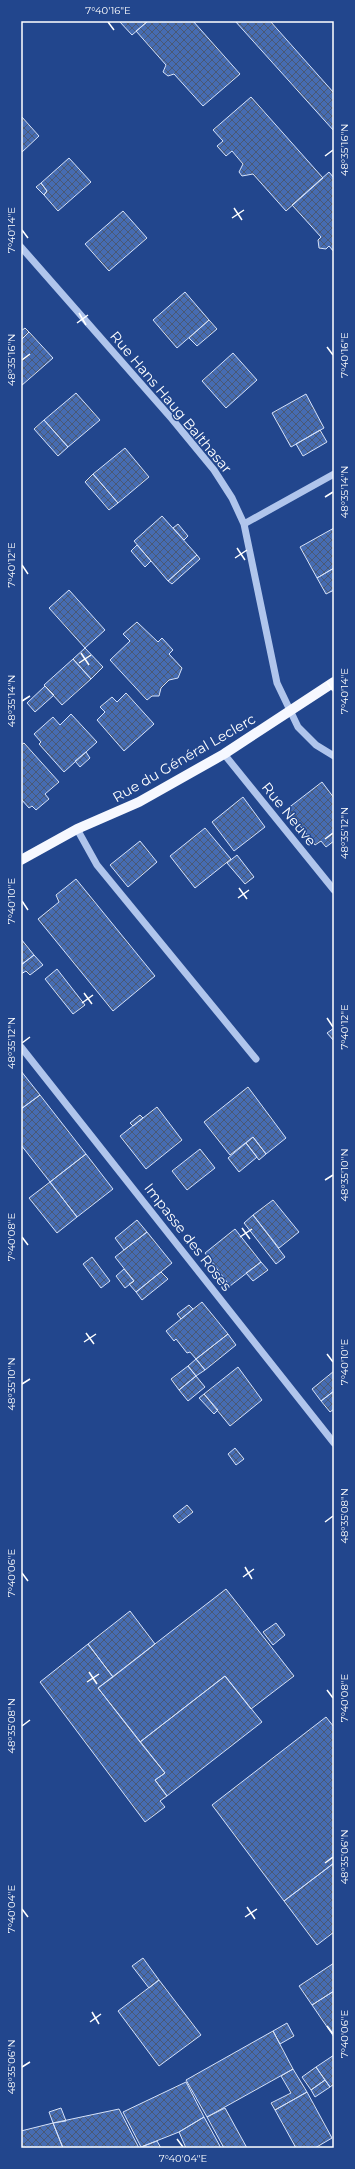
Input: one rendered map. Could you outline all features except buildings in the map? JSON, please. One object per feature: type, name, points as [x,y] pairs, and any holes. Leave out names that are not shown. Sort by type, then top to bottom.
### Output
[{"type":"main road","name":"Rue du Général Leclerc","points":[[21,860],[77,829],[111,816],[139,802],[224,754],[334,682]]},
{"type":"street","name":"Rue Hans Haug Balthasar","points":[[21,247],[172,418],[214,470],[232,498],[244,524],[274,674],[298,727],[316,745],[334,756]]},
{"type":"street","points":[[244,524],[334,474]]},
{"type":"street","name":"Rue Neuve","points":[[224,754],[334,890]]},
{"type":"street","points":[[77,829],[97,865],[256,1059]]},
{"type":"street","name":"Impasse des Roses","points":[[21,1048],[334,1443]]}]
